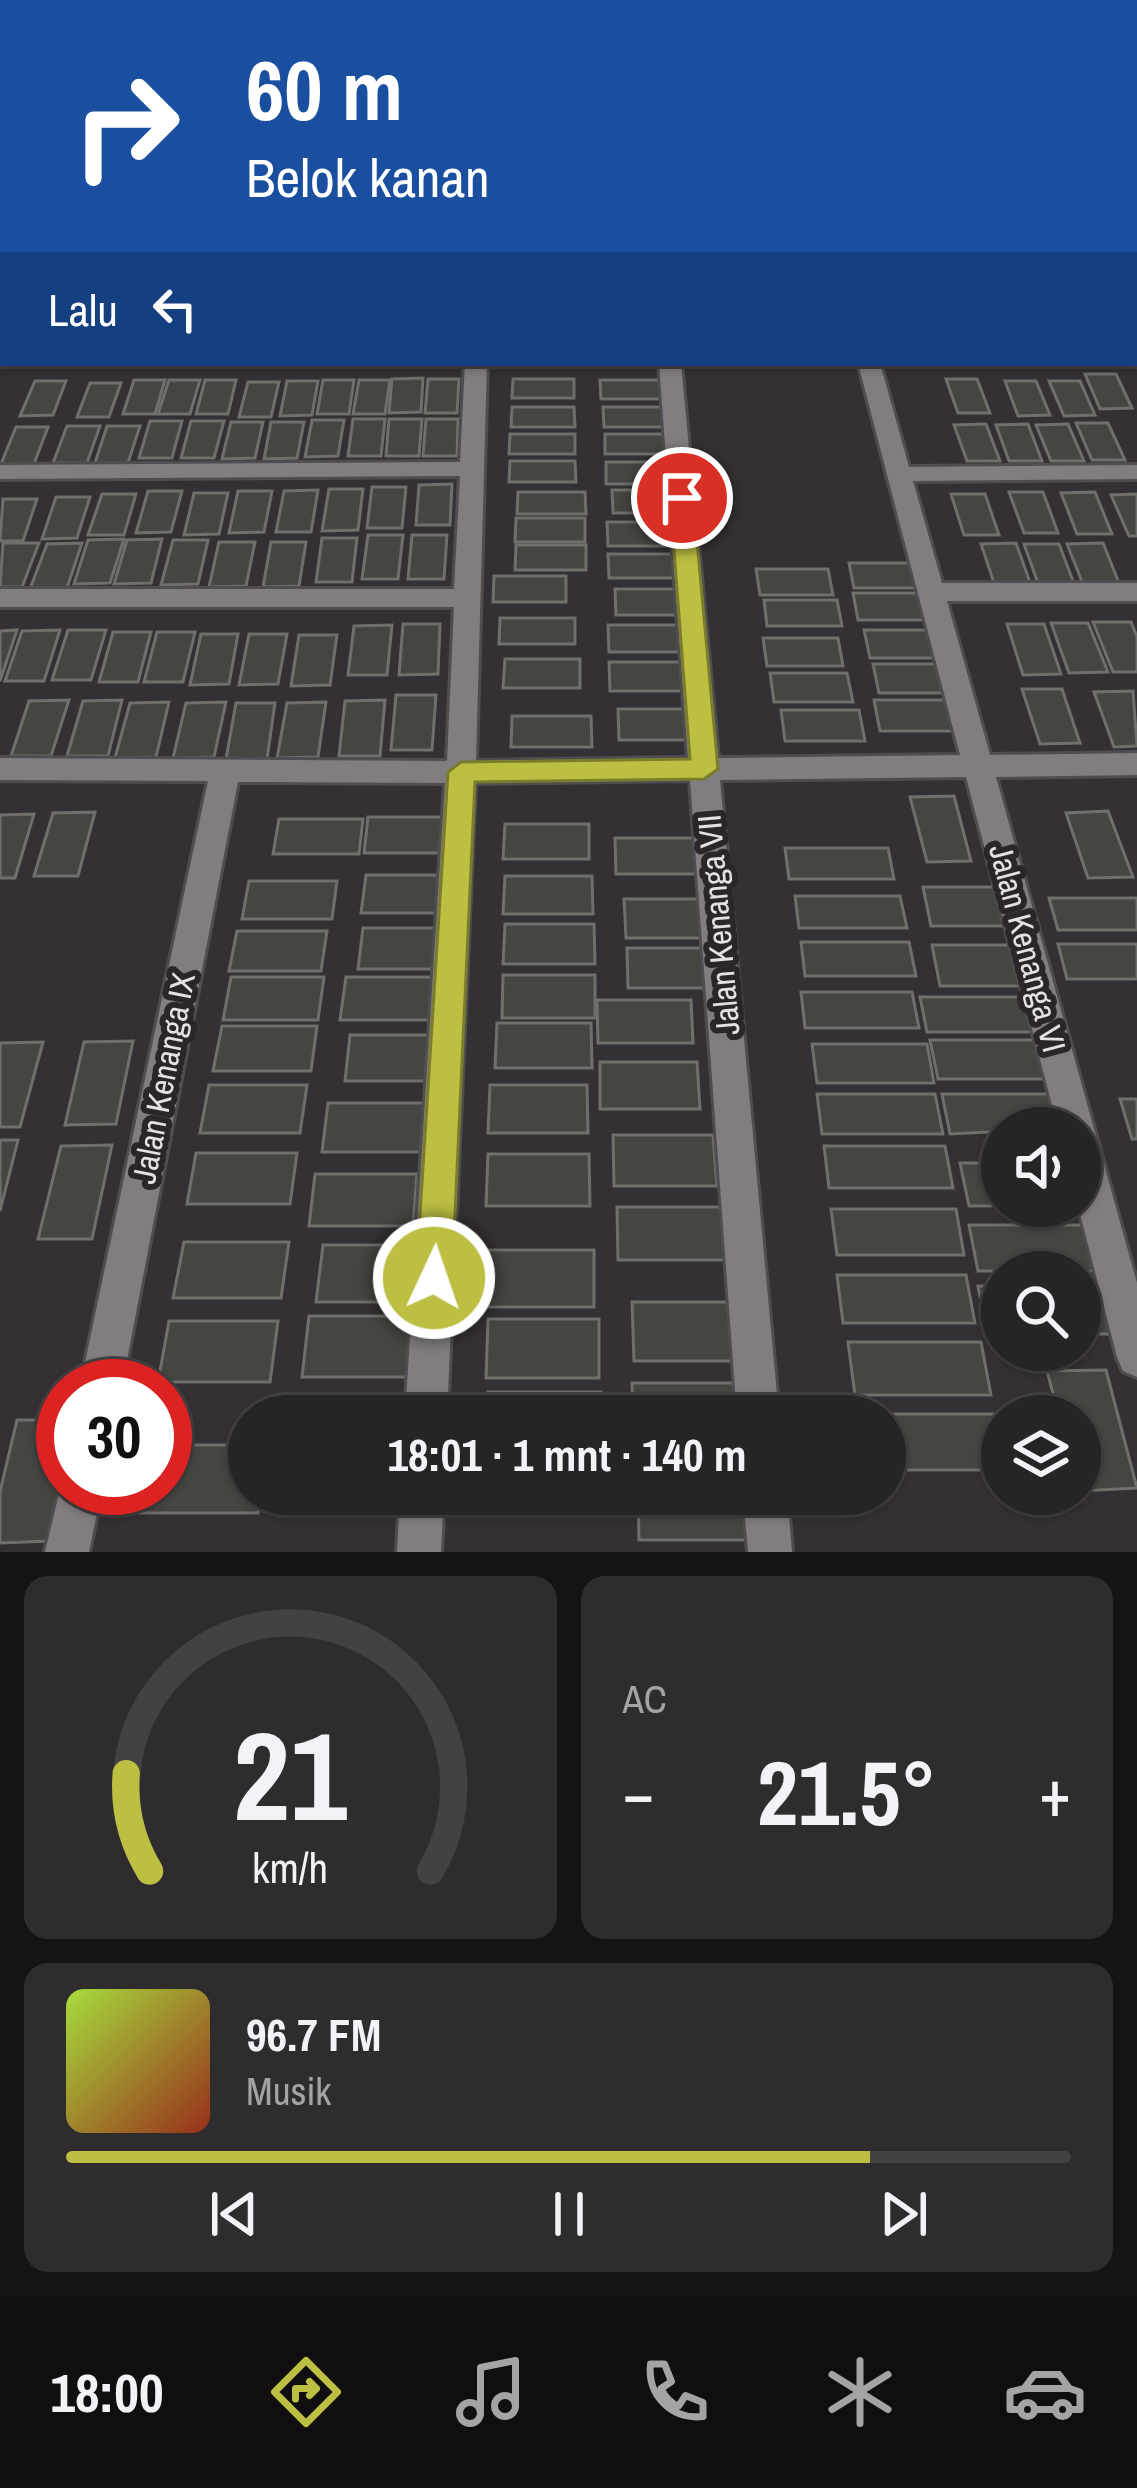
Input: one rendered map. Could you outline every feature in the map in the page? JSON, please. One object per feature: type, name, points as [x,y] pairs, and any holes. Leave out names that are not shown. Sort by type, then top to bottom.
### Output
[{"type":"street","points":[[428,1395],[461,772],[476,366]]},
{"type":"street","name":"Jalan Kenanga VII","points":[[670,366],[756,1395]]},
{"type":"street","name":"Jalan Kenanga VI","points":[[870,366],[1070,1107]]},
{"type":"street","points":[[0,472],[472,470]]},
{"type":"street","points":[[899,474],[1137,472]]},
{"type":"street","points":[[932,592],[1137,592]]},
{"type":"street","points":[[0,598],[467,598]]},
{"type":"street","points":[[0,770],[461,772],[1137,764]]},
{"type":"street","name":"Jalan Kenanga IX","points":[[106,1359],[225,770]]},
{"type":"street","points":[[1101,1222],[1137,1358]]},
{"type":"street","points":[[68,1552],[75,1515]]},
{"type":"street","points":[[419,1552],[421,1515]]},
{"type":"street","points":[[767,1515],[770,1552]]},
{"type":"building","points":[[1085,374],[1116,374],[1132,408],[1100,409]]},
{"type":"building","points":[[423,378],[421,412],[389,413],[392,379]]},
{"type":"building","points":[[428,379],[459,379],[457,413],[425,413]]},
{"type":"building","points":[[513,379],[574,379],[574,398],[512,398]]},
{"type":"building","points":[[946,379],[977,379],[990,413],[958,413]]},
{"type":"building","points":[[134,380],[165,380],[155,414],[123,414]]},
{"type":"building","points":[[169,380],[200,380],[190,414],[158,414]]},
{"type":"building","points":[[205,380],[236,380],[228,414],[196,414]]},
{"type":"building","points":[[323,380],[354,380],[349,414],[317,414]]},
{"type":"building","points":[[359,380],[390,380],[385,414],[353,414]]},
{"type":"building","points":[[600,380],[663,380],[664,399],[601,399]]},
{"type":"building","points":[[35,381],[66,381],[53,415],[20,416]]},
{"type":"building","points":[[287,381],[318,381],[312,415],[280,416]]},
{"type":"building","points":[[1005,381],[1036,381],[1050,415],[1018,416]]},
{"type":"building","points":[[1049,381],[1080,381],[1095,415],[1064,416]]},
{"type":"building","points":[[248,382],[279,382],[271,417],[239,417]]},
{"type":"building","points":[[90,383],[121,383],[109,417],[77,417]]},
{"type":"building","points":[[512,407],[574,407],[575,427],[511,427]]},
{"type":"building","points":[[603,407],[666,407],[668,427],[604,427]]},
{"type":"building","points":[[353,419],[385,419],[381,456],[348,456]]},
{"type":"building","points":[[389,419],[422,419],[419,456],[386,456]]},
{"type":"building","points":[[426,419],[458,419],[457,456],[423,456]]},
{"type":"building","points":[[312,420],[344,420],[338,456],[305,457]]},
{"type":"building","points":[[150,421],[182,421],[172,458],[139,458]]},
{"type":"building","points":[[191,421],[224,421],[214,458],[181,458]]},
{"type":"building","points":[[231,422],[263,422],[255,458],[222,459]]},
{"type":"building","points":[[271,422],[304,422],[297,458],[264,459]]},
{"type":"building","points":[[1076,423],[1108,423],[1125,460],[1092,460]]},
{"type":"building","points":[[986,424],[1000,461],[967,461],[954,425]]},
{"type":"building","points":[[1028,424],[1042,461],[1009,461],[996,425]]},
{"type":"building","points":[[1068,424],[1084,461],[1051,461],[1036,425]]},
{"type":"building","points":[[67,426],[100,426],[87,463],[53,463]]},
{"type":"building","points":[[107,426],[140,426],[128,463],[95,463]]},
{"type":"building","points":[[16,427],[48,427],[34,464],[1,464]]},
{"type":"building","points":[[510,434],[575,434],[575,454],[509,454]]},
{"type":"building","points":[[605,434],[670,434],[671,454],[605,454]]},
{"type":"building","points":[[510,461],[575,461],[576,482],[509,482]]},
{"type":"building","points":[[606,462],[672,462],[674,484],[606,484]]},
{"type":"building","points":[[452,484],[450,525],[416,525],[419,485]]},
{"type":"building","points":[[372,487],[406,487],[402,528],[367,528]]},
{"type":"building","points":[[329,489],[363,489],[358,530],[322,531]]},
{"type":"building","points":[[318,490],[311,532],[276,532],[284,491]]},
{"type":"building","points":[[612,490],[679,490],[681,513],[613,513]]},
{"type":"building","points":[[148,491],[182,491],[171,532],[136,533]]},
{"type":"building","points":[[238,491],[272,491],[264,532],[229,533]]},
{"type":"building","points":[[518,492],[585,492],[586,514],[517,514]]},
{"type":"building","points":[[1009,492],[1043,492],[1058,533],[1024,533]]},
{"type":"building","points":[[1095,492],[1112,534],[1077,534],[1061,493]]},
{"type":"building","points":[[194,493],[228,493],[219,534],[184,535]]},
{"type":"building","points":[[102,494],[136,494],[124,535],[88,535]]},
{"type":"building","points":[[951,494],[985,494],[999,535],[964,535]]},
{"type":"building","points":[[1137,494],[1137,536],[1129,536],[1111,495]]},
{"type":"building","points":[[56,497],[90,497],[77,538],[42,539]]},
{"type":"building","points":[[3,499],[37,499],[23,541],[0,541]]},
{"type":"building","points":[[516,518],[585,518],[585,542],[515,542]]},
{"type":"building","points":[[607,522],[677,522],[679,546],[608,546]]},
{"type":"building","points":[[368,535],[403,535],[398,579],[362,579]]},
{"type":"building","points":[[412,535],[447,535],[444,579],[408,579]]},
{"type":"building","points":[[322,538],[357,538],[352,582],[316,582]]},
{"type":"building","points":[[124,539],[110,583],[74,584],[88,540]]},
{"type":"building","points":[[162,539],[151,583],[114,584],[127,540]]},
{"type":"building","points":[[173,540],[208,540],[198,584],[161,585]]},
{"type":"building","points":[[219,542],[255,542],[246,586],[209,587]]},
{"type":"building","points":[[271,542],[306,542],[299,586],[263,587]]},
{"type":"building","points":[[3,543],[39,543],[22,587],[0,587]]},
{"type":"building","points":[[82,543],[67,588],[30,589],[47,544]]},
{"type":"building","points":[[1016,543],[1032,588],[996,589],[981,544]]},
{"type":"building","points":[[1103,543],[1121,588],[1085,589],[1067,544]]},
{"type":"building","points":[[1024,544],[1059,544],[1076,589],[1040,589]]},
{"type":"building","points":[[516,545],[586,545],[586,570],[515,570]]},
{"type":"building","points":[[608,554],[679,554],[681,578],[609,578]]},
{"type":"building","points":[[849,563],[920,563],[926,588],[854,588]]},
{"type":"building","points":[[756,569],[828,569],[833,595],[760,595]]},
{"type":"building","points":[[494,576],[566,576],[566,602],[493,602]]},
{"type":"building","points":[[615,589],[687,589],[690,615],[616,615]]},
{"type":"building","points":[[853,593],[925,593],[932,620],[858,620]]},
{"type":"building","points":[[764,600],[837,600],[842,626],[767,626]]},
{"type":"building","points":[[500,618],[575,618],[575,644],[499,644]]},
{"type":"building","points":[[1093,622],[1131,622],[1137,637],[1137,672],[1113,672]]},
{"type":"building","points":[[1051,623],[1088,623],[1108,672],[1069,673]]},
{"type":"building","points":[[403,624],[440,624],[438,674],[399,675]]},
{"type":"building","points":[[1007,624],[1044,624],[1061,674],[1023,675]]},
{"type":"building","points":[[392,625],[387,675],[348,675],[354,626]]},
{"type":"building","points":[[608,625],[682,625],[685,652],[609,652]]},
{"type":"building","points":[[17,630],[0,681],[0,631]]},
{"type":"building","points":[[60,630],[44,681],[5,681],[22,631]]},
{"type":"building","points":[[68,630],[106,630],[91,680],[52,680]]},
{"type":"building","points":[[864,630],[940,630],[947,658],[870,658]]},
{"type":"building","points":[[113,632],[151,632],[138,682],[99,682]]},
{"type":"building","points":[[157,632],[195,632],[183,682],[144,682]]},
{"type":"building","points":[[201,634],[238,634],[229,684],[190,685]]},
{"type":"building","points":[[249,634],[287,634],[278,684],[239,685]]},
{"type":"building","points":[[299,635],[337,635],[330,685],[291,686]]},
{"type":"building","points":[[763,638],[838,638],[843,666],[767,666]]},
{"type":"building","points":[[505,659],[580,659],[580,688],[503,688]]},
{"type":"building","points":[[609,662],[685,662],[688,691],[610,691]]},
{"type":"building","points":[[873,664],[949,664],[957,693],[879,693]]},
{"type":"building","points":[[770,673],[847,673],[853,702],[774,702]]},
{"type":"building","points":[[1022,689],[1062,689],[1080,743],[1040,744]]},
{"type":"building","points":[[1133,691],[1137,746],[1114,747],[1094,692]]},
{"type":"building","points":[[396,695],[436,695],[432,750],[391,750]]},
{"type":"building","points":[[69,700],[51,756],[11,756],[29,701]]},
{"type":"building","points":[[122,700],[108,756],[67,756],[83,701]]},
{"type":"building","points":[[385,700],[380,756],[339,756],[345,701]]},
{"type":"building","points":[[874,700],[952,700],[959,731],[880,731]]},
{"type":"building","points":[[169,702],[156,757],[115,758],[130,703]]},
{"type":"building","points":[[226,702],[214,757],[173,758],[186,703]]},
{"type":"building","points":[[326,702],[318,757],[277,758],[287,703]]},
{"type":"building","points":[[236,703],[275,703],[267,759],[226,759]]},
{"type":"building","points":[[618,709],[697,709],[699,740],[619,740]]},
{"type":"building","points":[[781,710],[859,710],[865,741],[785,741]]},
{"type":"building","points":[[512,716],[591,716],[592,747],[511,747]]},
{"type":"building","points":[[954,796],[971,861],[927,862],[910,797]]},
{"type":"building","points":[[1108,811],[1133,877],[1088,878],[1066,813]]},
{"type":"building","points":[[95,812],[78,876],[34,876],[53,813]]},
{"type":"building","points":[[34,814],[15,878],[0,878],[0,815]]},
{"type":"building","points":[[368,817],[452,817],[450,853],[364,853]]},
{"type":"building","points":[[279,819],[363,819],[359,854],[273,854]]},
{"type":"building","points":[[505,824],[589,824],[589,859],[503,859]]},
{"type":"building","points":[[615,838],[700,838],[703,874],[616,874]]},
{"type":"building","points":[[785,848],[888,848],[894,879],[789,879]]},
{"type":"building","points":[[366,875],[452,875],[450,913],[361,913]]},
{"type":"building","points":[[505,876],[592,876],[593,914],[503,914]]},
{"type":"building","points":[[249,881],[337,881],[332,919],[242,919]]},
{"type":"building","points":[[923,887],[1010,887],[1020,926],[931,926]]},
{"type":"building","points":[[795,896],[900,896],[907,928],[799,928]]},
{"type":"building","points":[[1049,898],[1137,898],[1137,930],[1058,930]]},
{"type":"building","points":[[624,899],[712,899],[716,938],[626,938]]},
{"type":"building","points":[[505,924],[594,924],[595,964],[503,964]]},
{"type":"building","points":[[363,928],[452,928],[449,969],[358,969]]},
{"type":"building","points":[[237,931],[327,931],[321,971],[229,971]]},
{"type":"building","points":[[801,942],[909,942],[916,976],[805,976]]},
{"type":"building","points":[[1058,944],[1137,944],[1137,979],[1067,979]]},
{"type":"building","points":[[932,945],[1022,945],[1032,986],[940,986]]},
{"type":"building","points":[[627,948],[718,948],[721,988],[628,988]]},
{"type":"building","points":[[503,975],[595,975],[595,1018],[502,1018]]},
{"type":"building","points":[[231,977],[324,977],[318,1020],[223,1020]]},
{"type":"building","points":[[346,977],[438,977],[435,1020],[340,1020]]},
{"type":"building","points":[[801,992],[912,992],[919,1028],[805,1028]]},
{"type":"building","points":[[920,997],[1032,997],[1041,1032],[927,1032]]},
{"type":"building","points":[[597,1000],[691,1000],[693,1043],[598,1043]]},
{"type":"building","points":[[497,1023],[591,1023],[592,1068],[495,1068]]},
{"type":"building","points":[[222,1026],[317,1026],[311,1071],[213,1071]]},
{"type":"building","points":[[350,1035],[445,1035],[442,1081],[345,1081]]},
{"type":"building","points":[[930,1040],[1045,1040],[1055,1079],[938,1079]]},
{"type":"building","points":[[133,1041],[116,1124],[65,1125],[84,1042]]},
{"type":"building","points":[[43,1042],[20,1127],[0,1127],[0,1043]]},
{"type":"building","points":[[812,1044],[927,1044],[934,1083],[817,1083]]},
{"type":"building","points":[[600,1062],[697,1062],[700,1109],[600,1109]]},
{"type":"building","points":[[209,1085],[307,1085],[300,1133],[200,1133]]},
{"type":"building","points":[[490,1085],[587,1085],[588,1133],[488,1133]]},
{"type":"building","points":[[817,1094],[935,1094],[943,1134],[822,1134]]},
{"type":"building","points":[[942,1094],[1060,1094],[1063,1107],[981,1107],[981,1132],[950,1134]]},
{"type":"building","points":[[1120,1099],[1137,1099],[1137,1139],[1132,1139]]},
{"type":"building","points":[[328,1103],[426,1103],[423,1152],[322,1152]]},
{"type":"building","points":[[613,1135],[713,1135],[717,1186],[614,1186]]},
{"type":"building","points":[[0,1140],[18,1140],[0,1211]]},
{"type":"building","points":[[112,1145],[92,1239],[38,1239],[61,1146]]},
{"type":"building","points":[[824,1146],[945,1146],[953,1188],[829,1188]]},
{"type":"building","points":[[196,1153],[297,1153],[290,1204],[187,1204]]},
{"type":"building","points":[[488,1154],[589,1154],[590,1206],[486,1206]]},
{"type":"building","points":[[960,1163],[981,1163],[981,1206],[969,1206]]},
{"type":"building","points":[[315,1174],[417,1174],[413,1226],[309,1226]]},
{"type":"building","points":[[617,1207],[722,1207],[726,1260],[618,1260]]},
{"type":"building","points":[[831,1209],[956,1209],[964,1255],[837,1255]]},
{"type":"building","points":[[969,1225],[1096,1227],[1107,1271],[1101,1271],[1101,1251],[981,1251],[978,1271]]},
{"type":"building","points":[[184,1242],[289,1242],[281,1298],[173,1298]]},
{"type":"building","points":[[323,1245],[430,1245],[426,1302],[316,1302]]},
{"type":"building","points":[[488,1250],[594,1250],[594,1307],[486,1307]]},
{"type":"building","points":[[837,1275],[966,1275],[975,1323],[843,1323]]},
{"type":"building","points":[[1101,1286],[1108,1286],[1120,1334],[1101,1334]]},
{"type":"building","points":[[632,1302],[741,1302],[746,1361],[634,1361]]},
{"type":"building","points":[[309,1316],[420,1316],[415,1377],[302,1377]]},
{"type":"building","points":[[488,1319],[599,1319],[599,1378],[486,1378]]},
{"type":"building","points":[[169,1321],[278,1321],[270,1382],[192,1382],[192,1359],[162,1359]]},
{"type":"building","points":[[848,1342],[981,1342],[981,1371],[986,1371],[991,1395],[855,1395]]},
{"type":"building","points":[[1106,1370],[1137,1488],[1101,1490],[1101,1395],[1053,1395],[1047,1371]]},
{"type":"building","points":[[632,1383],[746,1383],[747,1395],[632,1395]]},
{"type":"building","points":[[488,1392],[601,1392],[601,1395]]},
{"type":"building","points":[[906,1414],[981,1414],[981,1470],[906,1470]]},
{"type":"building","points":[[17,1420],[36,1420],[36,1515],[55,1515],[49,1541],[0,1543],[0,1492]]},
{"type":"building","points":[[192,1445],[228,1445],[228,1513],[192,1513]]},
{"type":"building","points":[[638,1515],[758,1515],[760,1540],[639,1540]]},
{"type":"route","points":[[434,1278],[461,772],[704,769],[682,498]]}]
